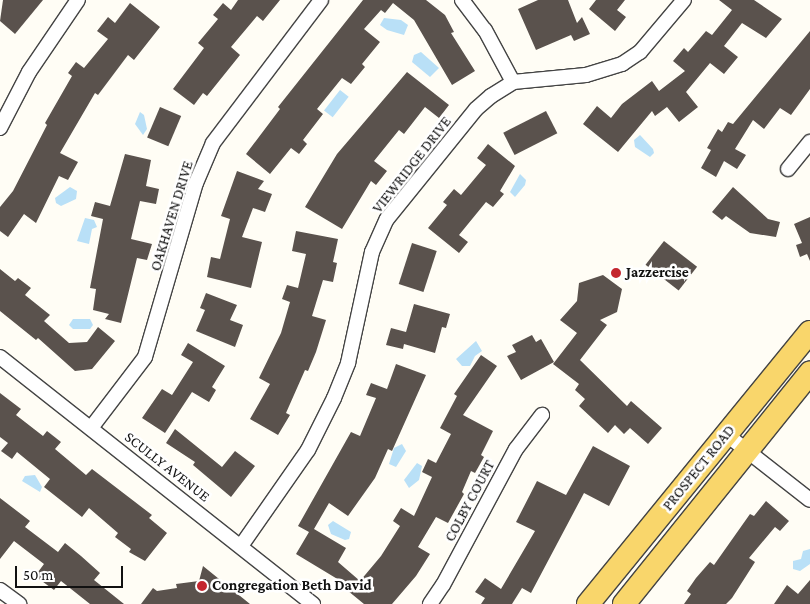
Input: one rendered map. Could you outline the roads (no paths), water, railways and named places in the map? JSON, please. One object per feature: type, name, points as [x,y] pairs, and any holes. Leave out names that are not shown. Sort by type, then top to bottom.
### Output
[{"type":"main road","name":"PROSPECT ROAD","points":[[588,604],[810,332]]},
{"type":"main road","name":"PROSPECT ROAD","points":[[624,604],[810,373]]},
{"type":"street","points":[[0,128],[28,72],[78,0]]},
{"type":"street","name":"OAKHAVEN DRIVE","points":[[91,428],[145,357],[196,183],[213,143],[321,0]]},
{"type":"street","points":[[462,0],[485,30],[513,82],[586,75],[622,64],[640,52],[684,0]]},
{"type":"street","name":"VIEWRIDGE DRIVE","points":[[241,546],[308,450],[334,398],[348,363],[372,252],[387,219],[476,109],[513,82]]},
{"type":"street","points":[[788,169],[810,142]]},
{"type":"street","name":"SCULLY AVENUE","points":[[0,357],[313,604]]},
{"type":"street","name":"COLBY COURT","points":[[430,604],[443,585],[516,449],[542,416]]},
{"type":"street","points":[[727,435],[810,500]]},
{"type":"street","points":[[0,590],[19,604]]},
{"type":"water","points":[[384,18],[401,20],[408,25],[404,35],[387,30],[380,25]]},
{"type":"water","points":[[421,52],[439,68],[430,77],[412,62],[414,55]]},
{"type":"water","points":[[340,90],[349,97],[333,117],[324,110]]},
{"type":"water","points":[[140,112],[144,115],[147,129],[143,135],[135,124]]},
{"type":"water","points":[[640,135],[653,149],[654,153],[650,157],[635,147],[634,140]]},
{"type":"water","points":[[520,174],[526,180],[525,185],[515,197],[510,192]]},
{"type":"water","points":[[70,187],[77,191],[76,199],[61,206],[56,203],[55,198]]},
{"type":"water","points":[[85,218],[94,220],[97,227],[92,229],[89,244],[77,241]]},
{"type":"water","points":[[73,319],[90,319],[93,325],[90,329],[73,329],[69,325]]},
{"type":"water","points":[[476,341],[482,351],[475,356],[470,366],[462,366],[456,359]]},
{"type":"water","points":[[402,444],[406,451],[396,467],[389,464],[394,448]]},
{"type":"water","points":[[417,463],[422,466],[419,480],[409,488],[404,480]]},
{"type":"water","points":[[35,475],[42,487],[40,492],[22,481],[25,476]]},
{"type":"water","points":[[333,521],[351,532],[349,539],[345,540],[331,534],[328,525]]},
{"type":"water","points":[[810,549],[810,564],[800,571],[793,569],[793,561],[801,559],[803,551]]},
{"type":"place","name":"Jazzercise","points":[[616,273]]},
{"type":"place","name":"Congregation Beth David","points":[[202,586]]}]
